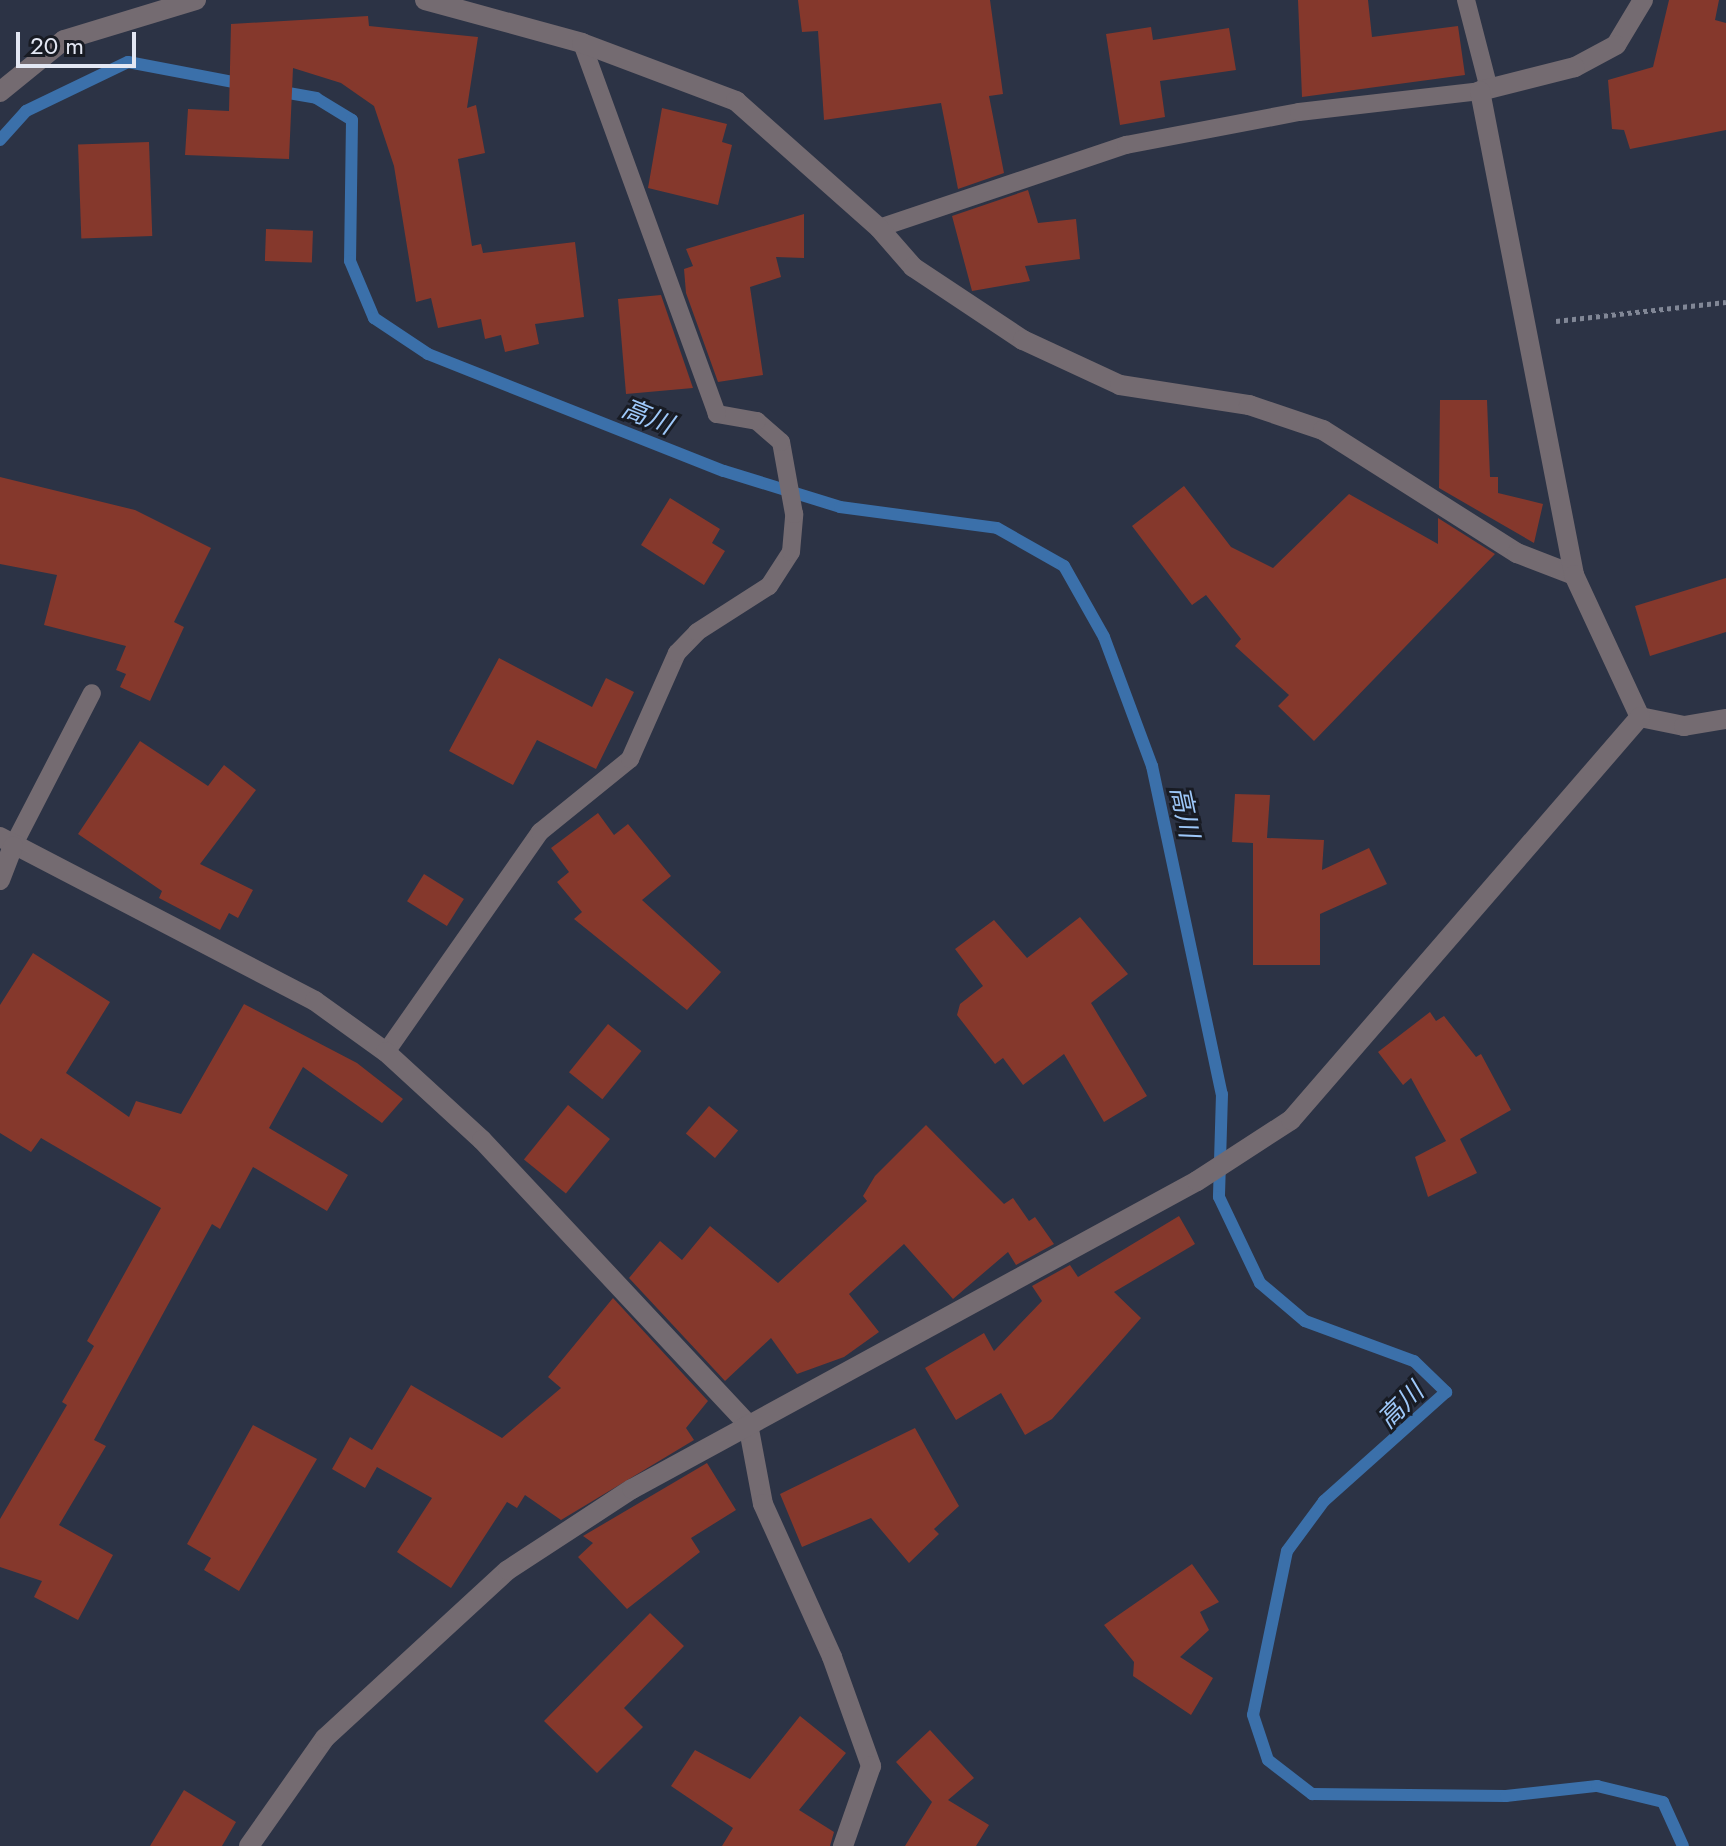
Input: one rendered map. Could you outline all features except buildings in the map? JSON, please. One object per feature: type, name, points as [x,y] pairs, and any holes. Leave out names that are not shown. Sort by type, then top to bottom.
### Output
[{"type":"street","points":[[0,92],[64,40],[196,0]]},
{"type":"street","points":[[425,0],[582,43],[736,101],[879,228],[913,267],[1023,340],[1120,385],[1249,405],[1323,430],[1517,553],[1574,575]]},
{"type":"street","points":[[1640,717],[1574,575],[1522,324],[1485,90],[1575,67],[1616,45],[1643,0]]},
{"type":"street","points":[[1640,717],[1684,726],[1726,719]]},
{"type":"street","points":[[249,1846],[336,1727],[508,1570],[748,1424],[1197,1181],[1240,1156],[1291,1120],[1356,1049],[1437,944],[1640,717]]},
{"type":"street","points":[[0,880],[7,842],[315,1001],[386,1052],[482,1140],[748,1424],[763,1504],[832,1657],[871,1766],[843,1846]]},
{"type":"lane","points":[[879,228],[1126,145],[1299,112],[1485,90],[1466,0]]},
{"type":"lane","points":[[386,1052],[540,832],[630,759],[677,653],[783,569],[794,514],[781,442],[765,428],[717,414],[582,43]]},
{"type":"lane","points":[[7,842],[92,693]]},
{"type":"path","points":[[1522,324],[1726,302]]},
{"type":"waterway","name":"高川","points":[[0,140],[26,111],[128,62],[243,84]]},
{"type":"waterway","name":"高川","points":[[277,91],[316,98],[352,120],[350,261],[374,318],[428,354],[724,471],[840,507],[997,528],[1064,566],[1104,637],[1152,766],[1222,1094],[1219,1197],[1260,1283],[1305,1321],[1414,1361],[1446,1392],[1324,1501],[1287,1551],[1253,1715],[1268,1760],[1312,1794],[1506,1796],[1597,1786],[1663,1802],[1683,1846]]}]
